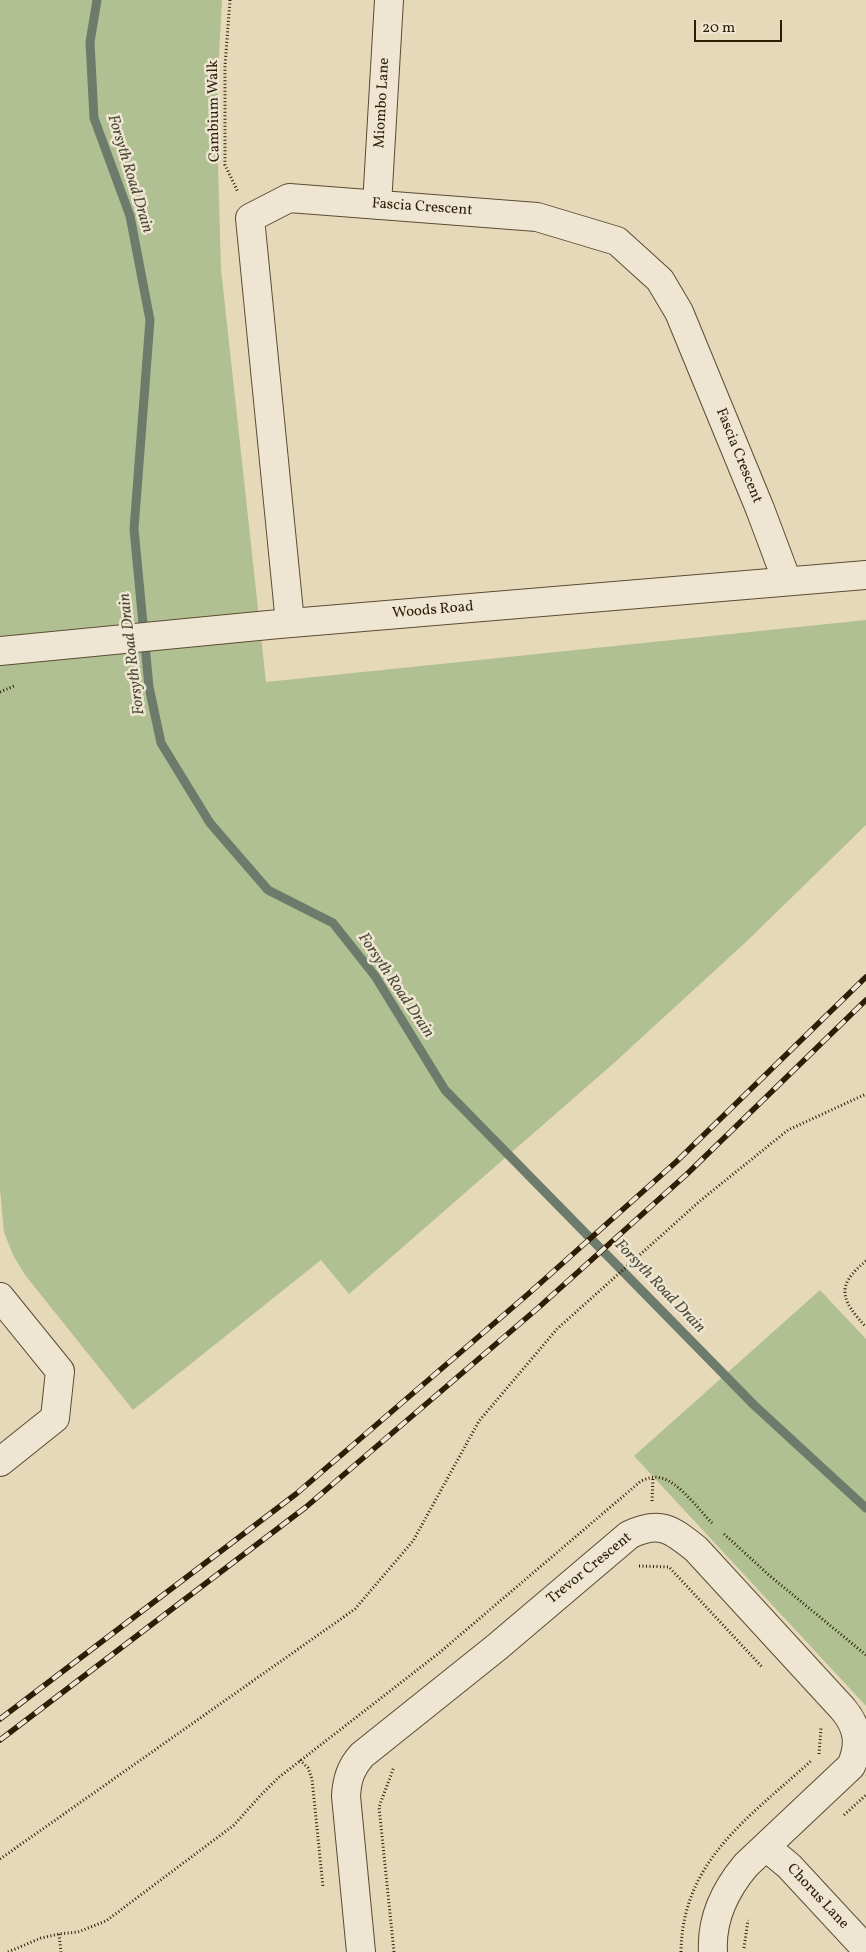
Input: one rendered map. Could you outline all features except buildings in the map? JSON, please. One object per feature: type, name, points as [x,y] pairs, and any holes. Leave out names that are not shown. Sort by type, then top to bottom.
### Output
[{"type":"street","name":"Miombo Lane","points":[[377,205],[389,0]]},
{"type":"street","name":"Fascia Crescent","points":[[250,218],[289,198],[537,217],[617,241],[660,280],[679,312],[760,509],[787,581]]},
{"type":"street","points":[[250,218],[285,623]]},
{"type":"street","name":"Woods Road","points":[[0,650],[285,623],[866,575]]},
{"type":"street","points":[[0,1297],[60,1371],[55,1418],[0,1462]]},
{"type":"street","name":"Trevor Crescent","points":[[361,1952],[346,1796],[347,1784],[354,1764],[362,1755],[497,1647],[629,1535],[651,1526],[658,1526],[670,1531],[696,1549],[843,1708],[854,1724],[858,1744],[851,1766],[746,1865],[735,1878],[719,1909],[714,1926],[713,1952]]},
{"type":"street","name":"Chorus Lane","points":[[766,1847],[789,1866],[866,1949]]},
{"type":"path","name":"Cambium Walk","points":[[230,0],[225,66],[225,165],[250,218]]},
{"type":"path","points":[[0,692],[14,686]]},
{"type":"path","points":[[0,1859],[355,1609],[413,1541],[479,1421],[557,1329],[701,1200],[788,1130],[866,1094]]},
{"type":"path","points":[[866,1261],[852,1272],[845,1284],[847,1303],[854,1315],[866,1326]]},
{"type":"path","points":[[633,1566],[669,1568],[768,1673]]},
{"type":"path","points":[[814,1722],[820,1729]]},
{"type":"path","points":[[300,1760],[308,1768],[312,1779],[324,1894]]},
{"type":"path","points":[[394,1952],[378,1807],[397,1761]]},
{"type":"path","points":[[59,1934],[60,1952]]},
{"type":"green space","points":[[0,0],[222,0],[217,130],[221,269],[266,682],[866,620],[866,825],[747,941],[614,1063],[349,1294],[321,1260],[133,1410],[25,1275],[13,1255],[4,1232],[0,1189]]},
{"type":"green space","points":[[820,1290],[866,1339],[866,1706],[634,1456]]},
{"type":"waterway","name":"Forsyth Road Drain","points":[[97,0],[90,42],[94,118],[130,216],[150,320],[134,529],[149,687],[161,743],[210,823],[268,890],[333,923],[375,976],[445,1090],[754,1405],[866,1508]]},
{"type":"railway","points":[[0,1719],[296,1494],[527,1295],[676,1162],[866,977]]},
{"type":"railway","points":[[0,1740],[306,1507],[538,1308],[687,1174],[866,1000]]}]
